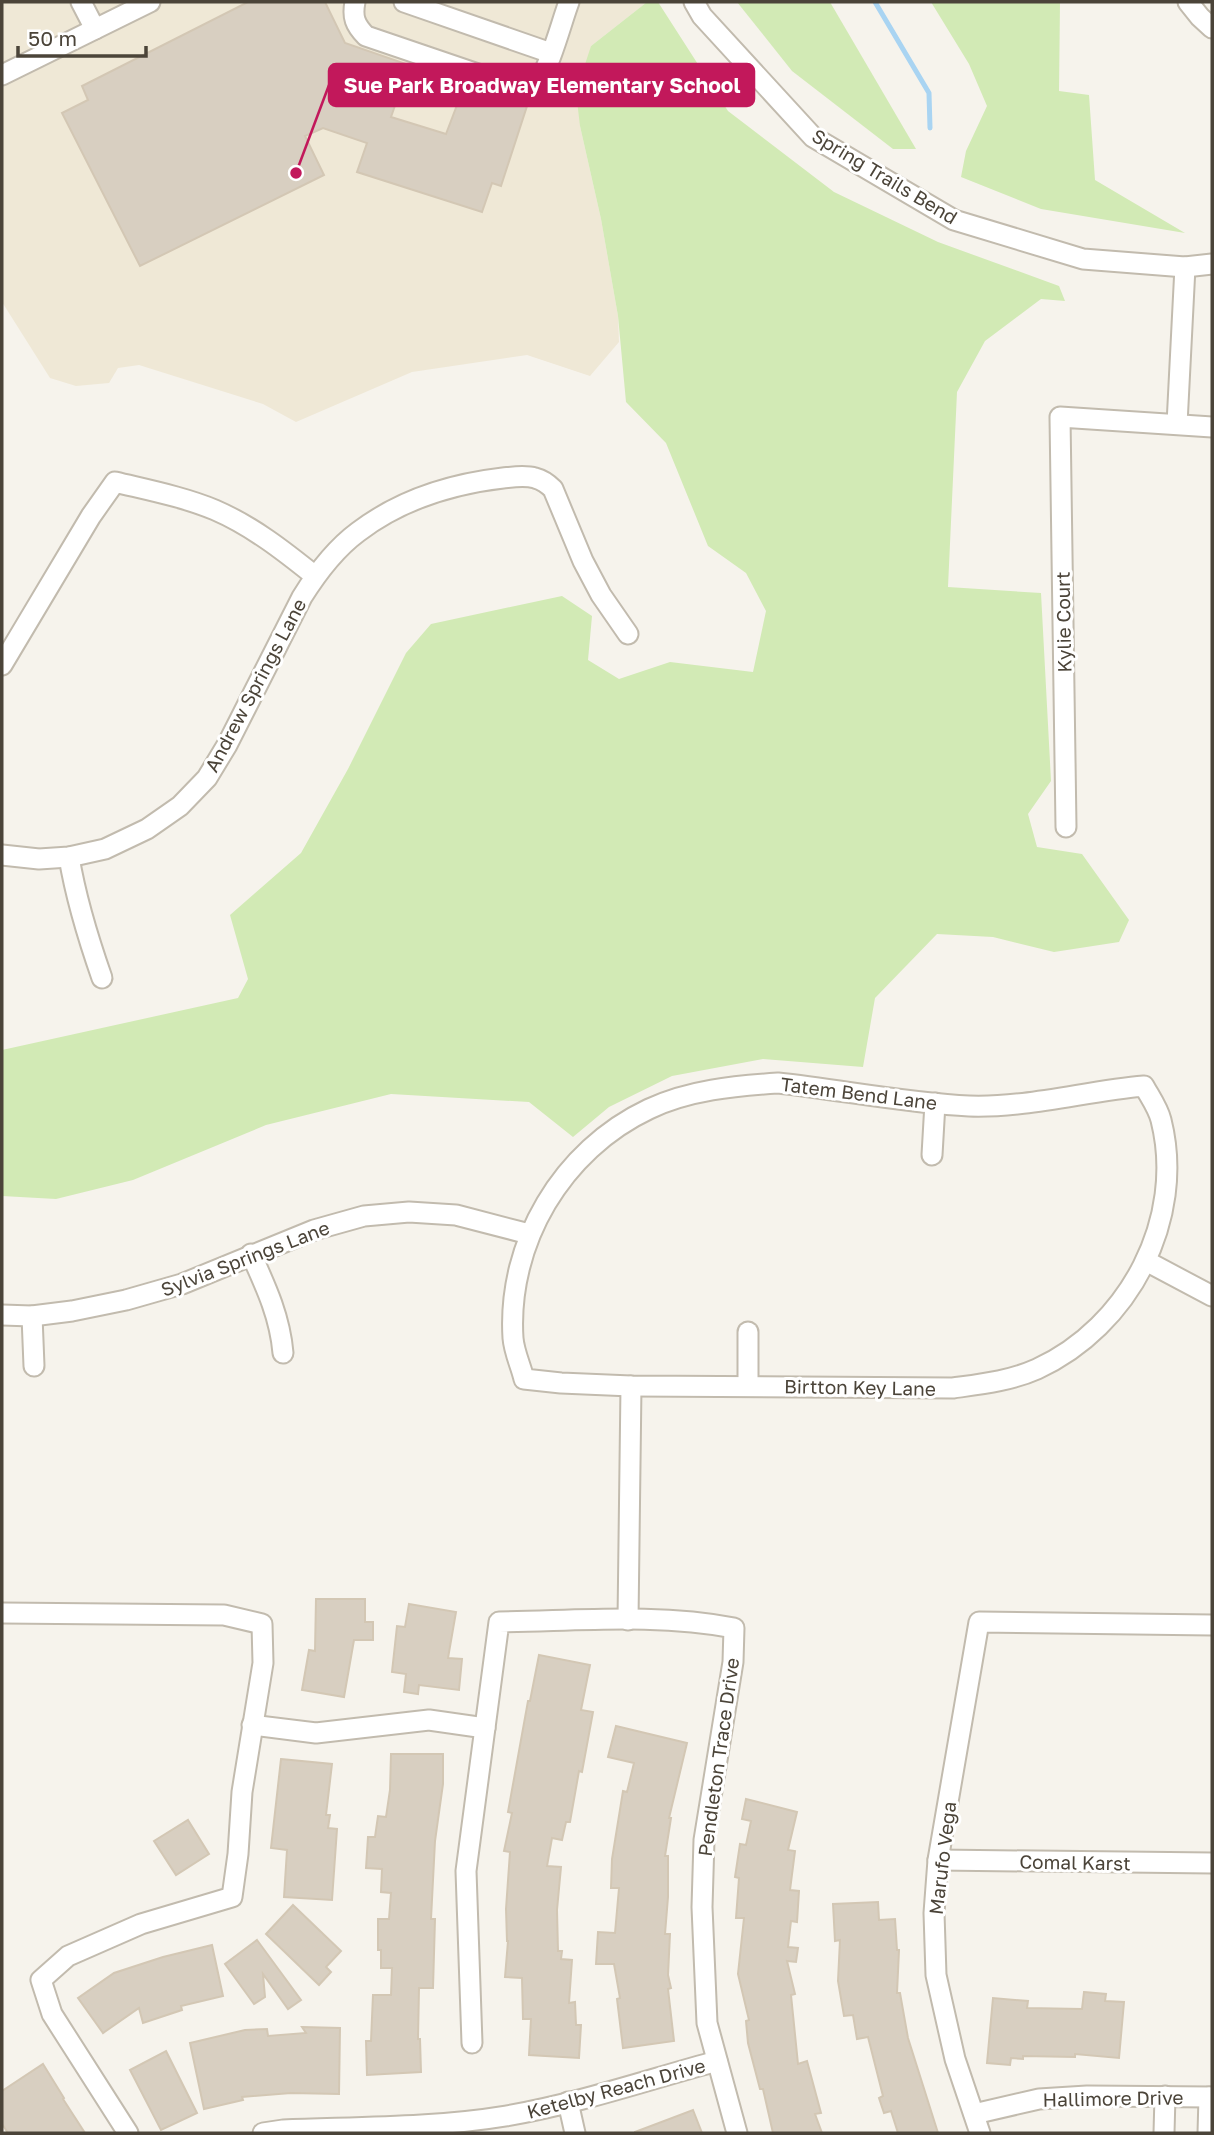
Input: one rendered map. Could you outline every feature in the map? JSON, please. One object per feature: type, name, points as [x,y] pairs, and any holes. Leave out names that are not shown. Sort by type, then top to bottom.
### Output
[{"type":"street","points":[[81,2],[95,29]]},
{"type":"street","points":[[2,75],[150,2]]},
{"type":"street","points":[[355,2],[353,14],[357,27],[366,36],[516,87],[529,86],[538,81],[545,69],[562,4]]},
{"type":"street","points":[[404,2],[551,53]]},
{"type":"street","name":"Spring Trails Bend","points":[[694,2],[702,16],[813,136],[954,220],[1083,259],[1185,267],[1212,264]]},
{"type":"street","points":[[1188,2],[1212,28]]},
{"type":"street","points":[[1185,267],[1177,424],[1212,427]]},
{"type":"street","name":"Kylie Court","points":[[1066,827],[1060,417],[1177,424]]},
{"type":"street","name":"Andrew Springs Lane","points":[[2,855],[39,859],[69,857],[105,849],[147,829],[180,806],[207,778],[227,745],[315,576],[357,532],[395,508],[439,490],[518,476],[544,481],[553,489],[583,561],[601,595],[628,634]]},
{"type":"street","points":[[2,665],[115,482],[156,491],[215,510],[257,533],[315,576]]},
{"type":"street","points":[[69,857],[81,915],[102,978]]},
{"type":"street","name":"Tatem Bend Lane","points":[[524,1379],[513,1341],[514,1300],[529,1234],[559,1183],[584,1154],[649,1109],[691,1094],[733,1086],[778,1083],[971,1106],[1062,1099],[1108,1089],[1144,1086]]},
{"type":"street","name":"Birtton Key Lane","points":[[524,1379],[631,1386],[953,1388],[1002,1382],[1036,1369],[1087,1338],[1131,1287],[1146,1261],[1162,1213],[1167,1181],[1166,1151],[1160,1117],[1144,1086]]},
{"type":"street","points":[[932,1155],[934,1103]]},
{"type":"street","name":"Sylvia Springs Lane","points":[[2,1315],[32,1316],[126,1300],[182,1284],[314,1230],[365,1216],[409,1212],[456,1215],[529,1234]]},
{"type":"street","points":[[251,1254],[274,1305],[283,1353]]},
{"type":"street","points":[[1146,1261],[1212,1296]]},
{"type":"street","points":[[32,1316],[34,1366]]},
{"type":"street","points":[[748,1332],[748,1386]]},
{"type":"street","points":[[472,2043],[466,1871],[499,1622],[628,1620],[631,1386]]},
{"type":"street","points":[[2,1613],[224,1615],[262,1624],[263,1663],[242,1792],[232,1897],[141,1924],[68,1956],[41,1980],[52,2014],[128,2133]]},
{"type":"street","name":"Pendleton Trace Drive","points":[[628,1620],[703,1622],[734,1628],[728,1699],[704,1840],[702,1907],[707,2023],[737,2133]]},
{"type":"street","name":"Marufo Vega","points":[[980,2133],[955,2059],[936,1975],[933,1913],[938,1860],[979,1622],[1212,1625]]},
{"type":"street","points":[[252,1725],[316,1733],[429,1720],[485,1728]]},
{"type":"street","name":"Comal Karst","points":[[938,1860],[1212,1863]]},
{"type":"street","name":"Ketelby Reach Drive","points":[[264,2133],[451,2123],[508,2116],[717,2061]]},
{"type":"street","name":"Hallimore Drive","points":[[974,2114],[1039,2099],[1087,2096],[1210,2097]]},
{"type":"street","points":[[1164,2133],[1165,2096]]},
{"type":"street","points":[[1208,2133],[1210,2097]]},
{"type":"street","points":[[568,2102],[575,2133]]},
{"type":"shaded area","points":[[2,2],[647,2],[591,46],[580,126],[601,219],[618,316],[619,342],[590,376],[527,355],[412,372],[296,422],[263,404],[139,365],[118,368],[109,383],[76,386],[50,378],[2,302]]},
{"type":"green space","points":[[647,2],[658,2],[728,111],[834,192],[938,242],[1059,286],[1065,301],[1041,299],[985,341],[957,392],[948,587],[1041,593],[1051,781],[1028,814],[1037,847],[1082,854],[1129,920],[1119,942],[1054,952],[993,937],[937,934],[875,998],[863,1067],[763,1059],[672,1076],[609,1107],[573,1137],[529,1102],[391,1094],[266,1125],[133,1180],[56,1199],[2,1196],[2,1050],[238,998],[248,979],[230,915],[301,853],[348,769],[406,653],[431,624],[562,596],[592,616],[588,660],[619,679],[670,662],[753,672],[766,611],[746,573],[708,546],[666,443],[626,402],[618,316],[601,219],[580,126],[576,92],[591,46]]},
{"type":"green space","points":[[737,2],[830,2],[916,149],[893,149],[792,71]]},
{"type":"green space","points":[[931,2],[1060,2],[1059,91],[1089,95],[1095,180],[1185,233],[1041,209],[961,177],[966,151],[987,106],[969,64]]},
{"type":"building","points":[[248,2],[325,2],[345,43],[409,65],[391,117],[446,134],[465,84],[527,106],[501,186],[492,183],[482,212],[357,172],[367,143],[323,128],[305,136],[324,175],[140,266],[62,113],[88,100],[82,86]]},
{"type":"building","points":[[316,1599],[365,1599],[365,1622],[373,1622],[373,1640],[354,1640],[344,1697],[302,1690],[309,1650],[315,1651]]},
{"type":"building","points":[[409,1604],[456,1612],[448,1658],[462,1659],[459,1690],[419,1685],[418,1694],[404,1692],[406,1674],[392,1672],[397,1626],[405,1627]]},
{"type":"building","points":[[539,1655],[590,1665],[581,1710],[593,1712],[582,1772],[579,1771],[570,1822],[566,1822],[562,1840],[552,1838],[547,1866],[561,1867],[557,1910],[558,1951],[562,1951],[561,1959],[572,1960],[569,2003],[575,2002],[576,2025],[581,2025],[579,2058],[529,2055],[531,2019],[523,2019],[522,1978],[505,1977],[510,1852],[504,1851],[512,1813],[508,1812]]},
{"type":"building","points":[[616,1726],[687,1743],[669,1818],[665,1856],[668,1856],[668,1897],[665,1934],[670,1934],[668,1975],[671,1988],[668,1989],[674,2041],[623,2048],[617,1999],[620,1998],[614,1964],[596,1964],[598,1932],[615,1933],[619,1888],[611,1888],[612,1859],[623,1791],[627,1792],[634,1763],[608,1757]]},
{"type":"building","points":[[391,1754],[443,1754],[443,1784],[435,1841],[431,1919],[435,1919],[433,1988],[419,1988],[418,2039],[421,2072],[367,2075],[366,2041],[371,2041],[373,1995],[391,1995],[392,1968],[381,1968],[378,1919],[389,1919],[391,1893],[381,1892],[382,1869],[366,1868],[368,1837],[375,1837],[378,1816],[386,1817]]},
{"type":"building","points":[[281,1759],[332,1764],[326,1815],[330,1815],[328,1828],[337,1829],[332,1900],[284,1897],[287,1850],[271,1848]]},
{"type":"building","points":[[746,1799],[797,1812],[788,1850],[795,1851],[790,1890],[799,1891],[797,1922],[791,1921],[788,1947],[798,1948],[796,1962],[787,1961],[795,1994],[791,1995],[798,2064],[807,2061],[821,2113],[815,2114],[822,2133],[773,2133],[763,2089],[760,2089],[748,2043],[746,2021],[749,2020],[738,1974],[744,1918],[736,1918],[739,1878],[735,1877],[740,1844],[746,1845],[751,1821],[742,1819]]},
{"type":"building","points":[[188,1820],[209,1854],[176,1875],[154,1841]]},
{"type":"building","points":[[878,1902],[879,1920],[895,1919],[899,1950],[897,1993],[900,1993],[908,2038],[938,2133],[898,2133],[891,2111],[884,2113],[879,2098],[883,2096],[868,2037],[857,2039],[853,2015],[844,2016],[838,1981],[840,1940],[835,1941],[833,1904]]},
{"type":"building","points":[[293,1905],[341,1951],[326,1967],[331,1972],[319,1985],[266,1934]]},
{"type":"building","points":[[257,1940],[301,2000],[288,2009],[263,1974],[265,1997],[254,2004],[225,1964]]},
{"type":"building","points":[[212,1945],[223,1996],[181,2006],[182,2010],[143,2023],[139,2008],[103,2033],[78,1998],[114,1973]]},
{"type":"building","points":[[1084,1992],[1106,1994],[1105,2001],[1124,2002],[1119,2058],[1075,2054],[1075,2057],[1011,2058],[1010,2065],[987,2063],[993,1998],[1028,2001],[1027,2008],[1082,2009]]},
{"type":"building","points":[[302,2027],[340,2028],[339,2094],[291,2093],[242,2097],[243,2100],[204,2109],[190,2043],[245,2030],[267,2029],[268,2036],[306,2033]]},
{"type":"building","points":[[166,2051],[197,2113],[161,2130],[130,2070]]},
{"type":"building","points":[[43,2064],[85,2133],[8,2133],[2,2124],[2,2091]]},
{"type":"building","points":[[693,2110],[702,2133],[635,2133],[635,2132]]},
{"type":"waterway","points":[[875,2],[929,93],[930,128]]},
{"type":"place","name":"Sue Park Broadway Elementary School","points":[[296,173]]}]
